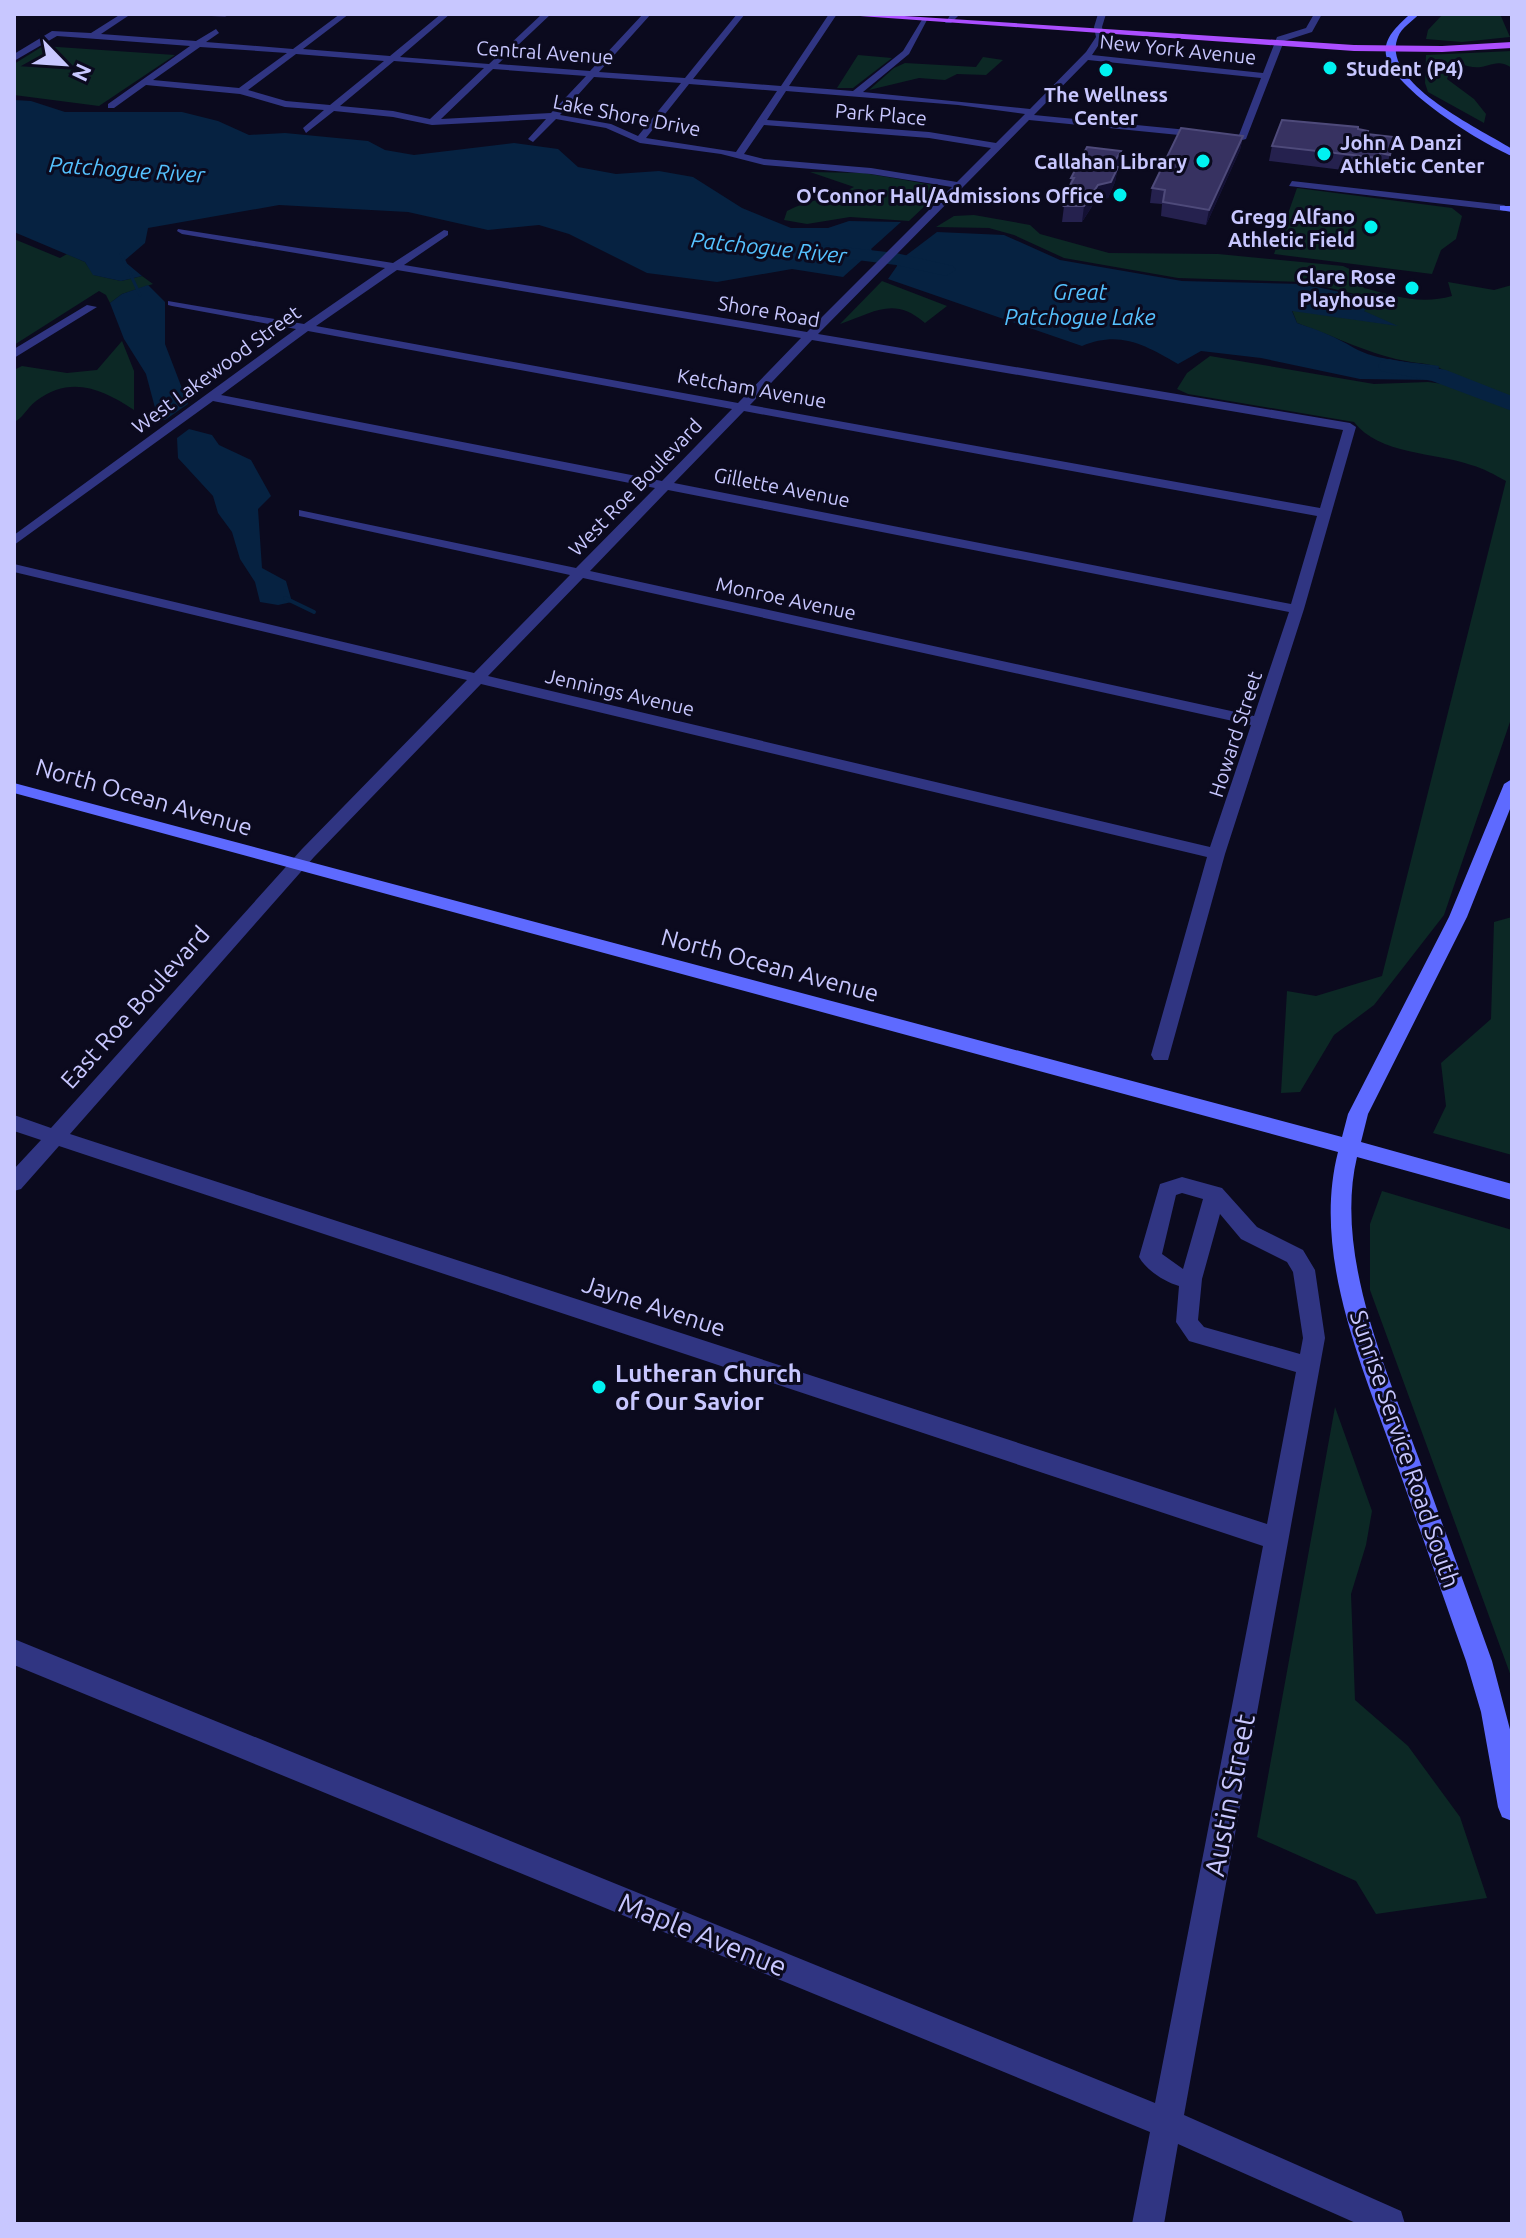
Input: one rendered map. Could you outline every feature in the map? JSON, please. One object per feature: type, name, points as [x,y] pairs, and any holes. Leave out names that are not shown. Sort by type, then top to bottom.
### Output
[{"type":"main road","points":[[834,14],[1387,49],[1512,45]]},
{"type":"main road","points":[[1415,14],[1394,32],[1387,49],[1393,66],[1412,88],[1512,153]]},
{"type":"main road","name":"Sunrise Service Road South","points":[[1512,784],[1458,917],[1358,1114],[1349,1146],[1341,1203],[1353,1302],[1479,1661],[1494,1712],[1512,1807]]},
{"type":"main road","name":"North Ocean Avenue","points":[[14,788],[295,866],[1151,1092],[1508,1191]]},
{"type":"street","points":[[94,35],[127,14]]},
{"type":"street","points":[[241,91],[345,14]]},
{"type":"street","points":[[306,130],[446,14]]},
{"type":"street","points":[[432,122],[547,14]]},
{"type":"street","points":[[533,139],[647,14]]},
{"type":"street","points":[[640,140],[741,14]]},
{"type":"street","points":[[739,155],[834,14]]},
{"type":"street","points":[[948,21],[956,14]]},
{"type":"street","name":"West Roe Boulevard","points":[[295,866],[741,406],[1086,57],[1097,44],[1098,21],[1102,14]]},
{"type":"street","points":[[1267,76],[1279,43],[1284,37],[1309,30],[1318,14]]},
{"type":"street","points":[[856,93],[906,52],[923,20]]},
{"type":"street","points":[[111,106],[216,31]]},
{"type":"street","name":"Central Avenue","points":[[14,58],[55,33],[94,35],[958,102],[1030,114],[1239,138],[1243,137],[1267,76]]},
{"type":"street","name":"New York Avenue","points":[[1086,57],[1267,76]]},
{"type":"street","name":"Lake Shore Drive","points":[[145,82],[241,91],[285,104],[393,114],[432,122],[553,116],[608,126],[640,140],[739,155],[764,162],[871,171],[959,185]]},
{"type":"street","name":"Park Place","points":[[761,122],[929,135],[998,146]]},
{"type":"street","points":[[1292,184],[1509,209]]},
{"type":"street","name":"Shore Road","points":[[182,231],[1350,427]]},
{"type":"street","name":"West Lakewood Street","points":[[14,541],[308,326],[444,233]]},
{"type":"street","name":"Ketcham Avenue","points":[[172,303],[1324,513]]},
{"type":"street","points":[[14,354],[91,307]]},
{"type":"street","name":"Gillette Avenue","points":[[211,397],[1297,609]]},
{"type":"street","name":"Howard Street","points":[[1161,1055],[1216,854],[1297,609],[1350,427]]},
{"type":"street","name":"Monroe Avenue","points":[[304,513],[1260,722]]},
{"type":"street","name":"Jennings Avenue","points":[[14,568],[1216,854]]},
{"type":"street","name":"East Roe Boulevard","points":[[14,1183],[295,866]]},
{"type":"street","name":"Jayne Avenue","points":[[14,1123],[1277,1539]]},
{"type":"street","points":[[1191,1279],[1176,1276],[1150,1257],[1167,1190],[1182,1185],[1215,1194],[1191,1279],[1187,1322],[1197,1334],[1309,1366]]},
{"type":"street","name":"Austin Street","points":[[1148,2224],[1314,1338],[1304,1270],[1295,1256],[1249,1233],[1215,1194]]},
{"type":"street","name":"Maple Avenue","points":[[14,1652],[1168,2124],[1390,2222]]},
{"type":"green space","points":[[1443,14],[1500,14],[1510,37],[1462,42],[1426,39],[1428,30]]},
{"type":"green space","points":[[43,46],[175,55],[99,106],[14,95],[14,64]]},
{"type":"green space","points":[[1512,51],[1512,68],[1499,63],[1476,67],[1459,63],[1451,68],[1447,79],[1474,99],[1486,114],[1484,123],[1428,92],[1425,83],[1426,55]]},
{"type":"green space","points":[[858,55],[892,58],[853,88],[837,88]]},
{"type":"green space","points":[[983,57],[1003,60],[986,75],[957,74],[945,80],[919,78],[869,90],[894,68],[905,63],[976,67]]},
{"type":"green space","points":[[810,172],[864,173],[945,187],[909,221],[850,217],[807,224],[784,220],[787,211],[795,207],[854,187]]},
{"type":"green space","name":"Gregg Alfano Athletic Field","points":[[1297,188],[1452,208],[1462,216],[1456,239],[1441,250],[1432,274],[1274,254]]},
{"type":"green space","points":[[974,215],[1030,225],[1040,234],[1109,253],[1218,254],[1343,266],[1354,271],[1364,288],[1408,298],[1429,300],[1452,296],[1448,282],[1494,290],[1512,285],[1512,401],[1435,366],[1382,355],[1297,323],[1292,310],[1394,325],[1363,311],[1367,307],[1388,308],[1384,301],[1305,282],[1178,278],[1064,258],[1014,235],[989,228],[936,227],[954,216]]},
{"type":"green space","points":[[14,239],[60,258],[67,254],[85,262],[94,275],[121,281],[142,276],[153,284],[122,294],[110,303],[106,295],[99,291],[14,345]]},
{"type":"green space","points":[[882,281],[947,306],[925,323],[904,310],[894,308],[874,311],[840,324]]},
{"type":"green space","points":[[122,341],[134,371],[134,410],[98,391],[62,388],[36,401],[14,422],[14,370],[22,366],[67,373],[97,370]]},
{"type":"green space","points":[[1210,356],[1374,384],[1428,382],[1459,386],[1512,407],[1512,716],[1444,915],[1374,1005],[1334,1035],[1300,1092],[1281,1093],[1287,991],[1316,996],[1382,976],[1506,481],[1475,466],[1393,447],[1365,433],[1354,422],[1188,394],[1177,389],[1187,373]]},
{"type":"green space","points":[[1512,917],[1512,1155],[1433,1133],[1446,1106],[1441,1063],[1491,1019],[1494,922]]},
{"type":"green space","points":[[1382,1191],[1512,1230],[1512,1679],[1370,1290],[1370,1224]]},
{"type":"green space","points":[[1335,1407],[1372,1511],[1366,1545],[1351,1594],[1355,1700],[1408,1746],[1460,1817],[1487,1898],[1376,1914],[1356,1881],[1257,1837]]},
{"type":"water","points":[[14,100],[31,101],[65,112],[182,112],[218,121],[249,135],[285,133],[368,141],[385,150],[414,155],[514,143],[558,149],[578,167],[616,174],[659,171],[693,177],[742,208],[791,228],[828,228],[849,221],[901,222],[871,249],[876,256],[862,260],[843,277],[792,269],[717,282],[647,273],[569,234],[539,225],[488,230],[408,212],[279,205],[148,228],[145,243],[124,261],[142,276],[121,281],[93,275],[85,262],[14,232]]},
{"type":"water","name":"Great Patchogue Lake","points":[[937,232],[1004,235],[1060,260],[1182,281],[1303,284],[1377,300],[1364,311],[1398,326],[1292,311],[1297,323],[1363,352],[1439,366],[1437,380],[1360,379],[1261,358],[1201,351],[1178,364],[1143,346],[1120,340],[1108,339],[1082,346],[888,279],[897,266],[896,259],[904,257]]},
{"type":"water","points":[[148,285],[165,302],[165,344],[188,404],[165,420],[158,419],[146,374],[124,339],[110,303],[122,294]]},
{"type":"water","points":[[189,429],[212,435],[219,445],[251,460],[271,496],[258,509],[262,568],[286,581],[292,602],[278,605],[260,602],[255,582],[240,559],[232,532],[218,513],[213,496],[178,458],[177,438]]},
{"type":"building","points":[[1282,120],[1358,127],[1368,131],[1367,134],[1394,137],[1390,155],[1380,153],[1379,158],[1272,146]]},
{"type":"building","points":[[1181,128],[1243,136],[1209,210],[1163,202],[1165,190],[1152,188]]},
{"type":"building","points":[[1087,147],[1121,151],[1112,166],[1118,167],[1111,182],[1098,185],[1084,206],[1064,206],[1074,188],[1069,187],[1074,178],[1071,178]]},
{"type":"waterway","name":"Patchogue River","points":[[825,251],[896,259],[946,270]]},
{"type":"waterway","points":[[121,254],[140,295]]},
{"type":"waterway","name":"Patchogue River","points":[[1389,366],[1438,375],[1512,404]]},
{"type":"waterway","points":[[285,598],[314,612]]},
{"type":"place","name":"Student (P4)","points":[[1330,68]]},
{"type":"place","name":"The Wellness Center","points":[[1106,70]]},
{"type":"place","name":"John A Danzi Athletic Center","points":[[1324,154]]},
{"type":"place","name":"Callahan Library","points":[[1203,161]]},
{"type":"place","name":"O'Connor Hall/Admissions Office","points":[[1120,195]]},
{"type":"place","name":"Gregg Alfano Athletic Field","points":[[1371,227]]},
{"type":"place","name":"Clare Rose Playhouse","points":[[1412,288]]},
{"type":"place","name":"Lutheran Church of Our Savior","points":[[599,1387]]}]
